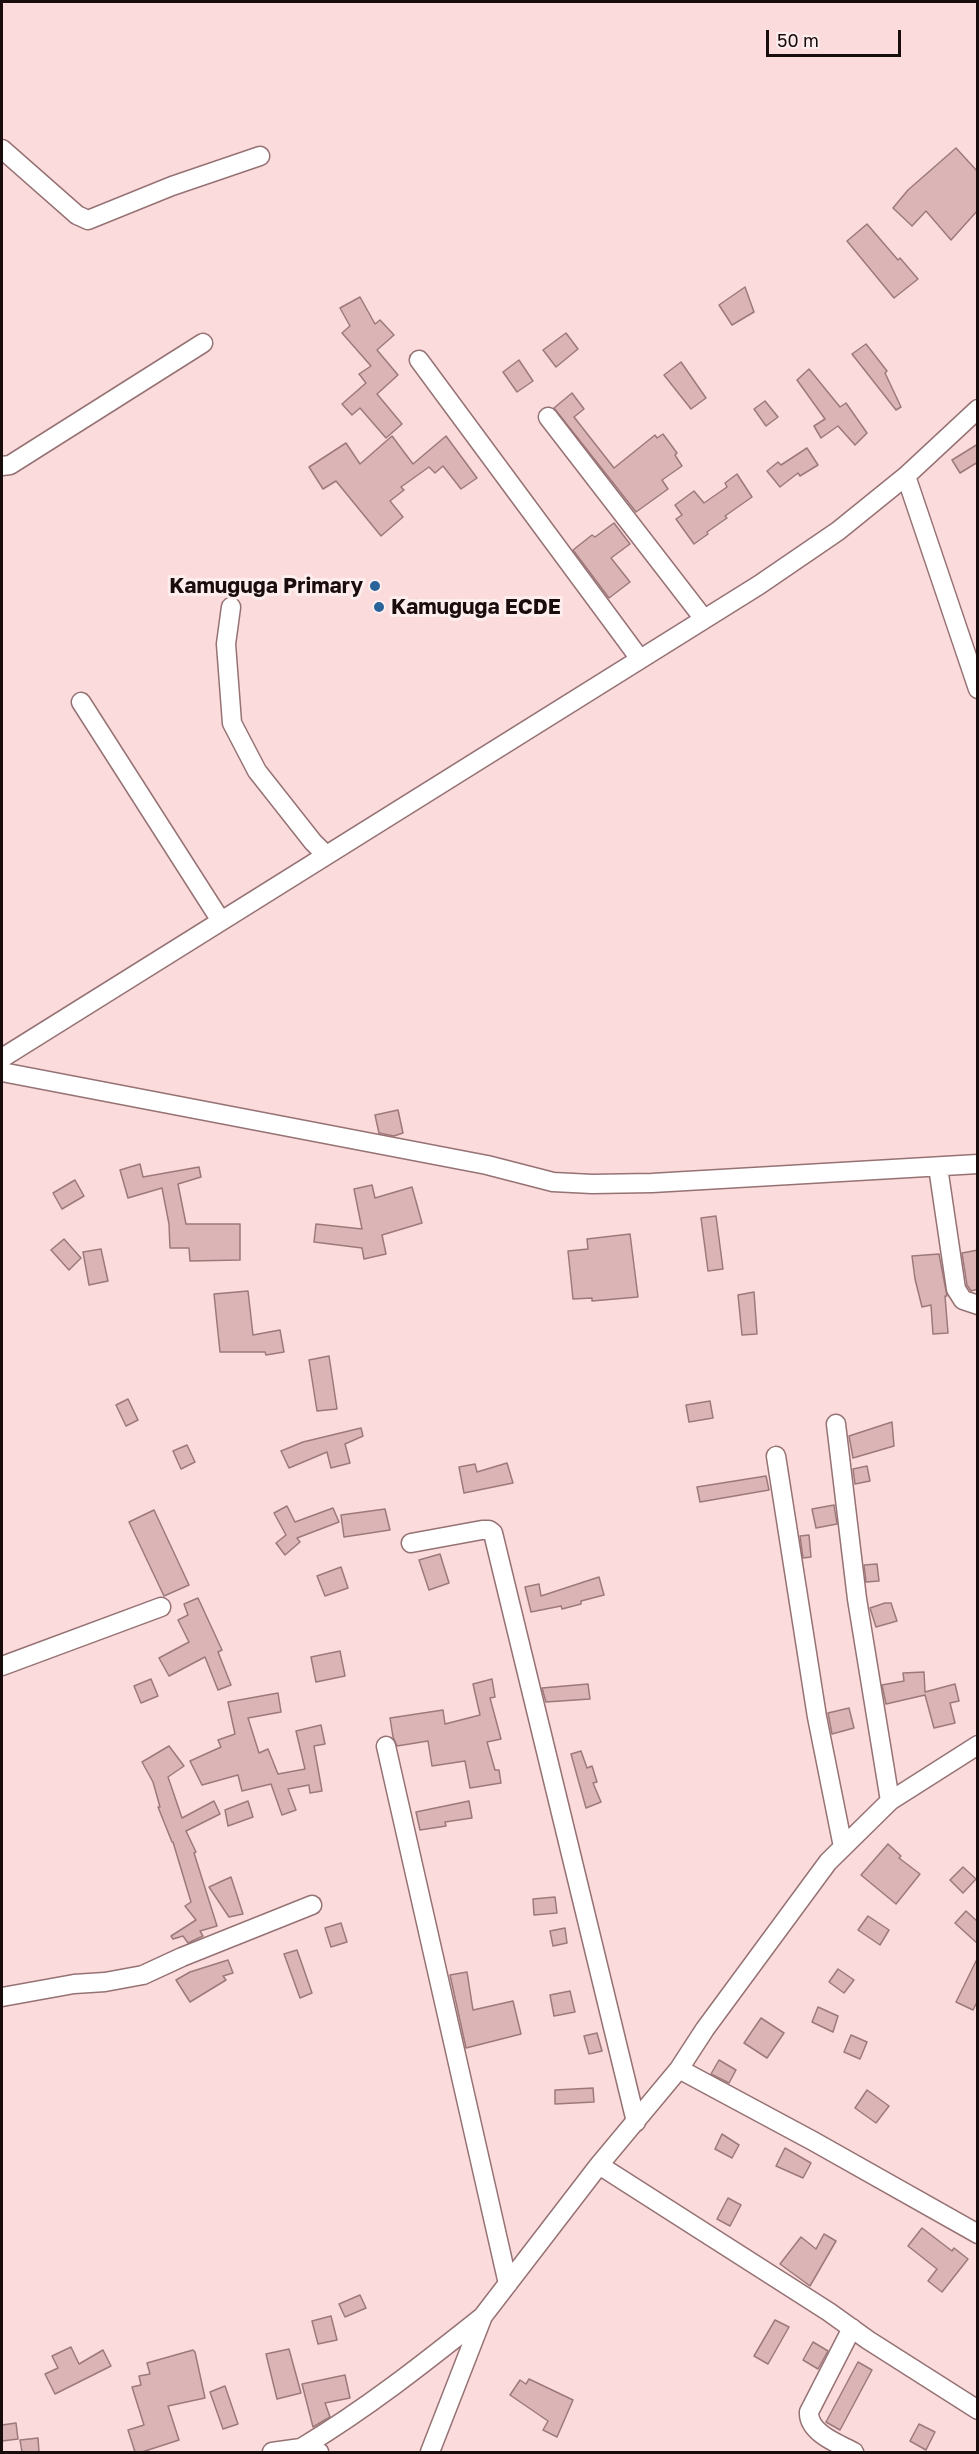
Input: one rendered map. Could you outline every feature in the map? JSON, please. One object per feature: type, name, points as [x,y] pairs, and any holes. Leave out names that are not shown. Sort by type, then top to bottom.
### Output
[{"type":"street","points":[[2,149],[77,215],[88,220],[172,186],[260,156]]},
{"type":"street","points":[[2,466],[10,465],[203,343]]},
{"type":"street","points":[[419,360],[640,659]]},
{"type":"street","points":[[2,1058],[759,585],[838,531],[906,476],[978,409]]},
{"type":"street","points":[[548,417],[704,619]]},
{"type":"street","points":[[906,476],[978,689]]},
{"type":"street","points":[[231,608],[226,644],[232,723],[257,771],[326,855]]},
{"type":"street","points":[[81,702],[221,921]]},
{"type":"street","points":[[2,1072],[487,1165],[553,1182],[652,1183],[978,1164]]},
{"type":"street","points":[[938,1167],[956,1289],[963,1300],[978,1305]]},
{"type":"street","points":[[836,1424],[857,1599],[890,1801]]},
{"type":"street","points":[[776,1456],[817,1717],[843,1847]]},
{"type":"street","points":[[411,1544],[482,1530],[489,1530],[493,1533],[636,2122]]},
{"type":"street","points":[[2,1666],[161,1607]]},
{"type":"street","points":[[272,2452],[310,2450],[483,2316],[599,2165],[679,2069],[828,1862],[890,1801],[978,1745]]},
{"type":"street","points":[[386,1746],[508,2284]]},
{"type":"street","points":[[2,1997],[143,1975],[312,1905]]},
{"type":"street","points":[[679,2069],[978,2234]]},
{"type":"street","points":[[599,2165],[978,2410]]},
{"type":"street","points":[[430,2452],[483,2316]]},
{"type":"street","points":[[852,2328],[808,2418],[819,2432],[854,2452]]},
{"type":"building","points":[[956,148],[978,172],[978,210],[951,240],[926,211],[912,226],[893,208],[908,190]]},
{"type":"building","points":[[867,224],[918,279],[894,298],[847,241]]},
{"type":"building","points":[[745,287],[754,312],[732,325],[719,305]]},
{"type":"building","points":[[360,297],[375,324],[380,320],[394,335],[377,350],[398,375],[377,394],[402,424],[386,438],[360,408],[352,415],[342,404],[366,383],[359,374],[371,366],[342,333],[350,326],[340,308]]},
{"type":"building","points":[[566,333],[578,349],[556,367],[543,350]]},
{"type":"building","points":[[866,344],[887,371],[885,373],[901,407],[896,410],[852,354]]},
{"type":"building","points":[[519,360],[533,381],[517,392],[503,372]]},
{"type":"building","points":[[681,362],[706,398],[691,409],[664,375]]},
{"type":"building","points":[[809,369],[840,407],[846,403],[867,433],[855,445],[838,426],[821,438],[814,426],[825,419],[797,380]]},
{"type":"building","points":[[572,393],[584,409],[574,417],[614,468],[655,435],[657,438],[663,434],[677,453],[675,455],[682,466],[662,480],[668,489],[636,512],[554,408]]},
{"type":"building","points":[[765,401],[778,417],[766,426],[754,409]]},
{"type":"building","points":[[392,436],[413,464],[446,436],[477,478],[461,489],[443,466],[435,473],[429,467],[401,487],[404,490],[390,501],[403,517],[381,536],[336,481],[323,489],[309,467],[346,443],[360,464]]},
{"type":"building","points":[[978,444],[978,462],[960,473],[952,460]]},
{"type":"building","points":[[807,448],[818,465],[800,476],[798,473],[780,487],[767,471],[778,462],[781,465]]},
{"type":"building","points":[[737,474],[752,497],[725,516],[727,518],[694,544],[676,519],[682,515],[675,505],[694,491],[704,503],[727,487],[725,483]]},
{"type":"building","points":[[614,523],[630,544],[611,558],[630,582],[609,598],[573,550],[592,535],[595,537]]},
{"type":"building","points":[[398,1110],[403,1133],[394,1136],[379,1133],[375,1115]]},
{"type":"building","points":[[140,1164],[143,1177],[199,1167],[201,1177],[178,1184],[186,1224],[240,1224],[240,1260],[190,1261],[189,1248],[170,1248],[169,1224],[162,1188],[128,1198],[120,1170]]},
{"type":"building","points":[[75,1180],[84,1196],[62,1209],[53,1193]]},
{"type":"building","points":[[372,1185],[375,1198],[412,1187],[422,1223],[382,1235],[386,1254],[364,1259],[362,1248],[314,1242],[316,1224],[362,1229],[354,1189]]},
{"type":"building","points":[[716,1216],[723,1269],[708,1271],[701,1218]]},
{"type":"building","points":[[630,1234],[638,1297],[592,1301],[592,1298],[573,1299],[568,1251],[588,1249],[587,1239]]},
{"type":"building","points":[[64,1239],[81,1258],[69,1270],[51,1250]]},
{"type":"building","points":[[101,1249],[108,1281],[89,1285],[83,1252]]},
{"type":"building","points":[[978,1250],[978,1289],[971,1291],[967,1285],[962,1253]]},
{"type":"building","points":[[939,1254],[947,1296],[945,1296],[948,1333],[933,1334],[931,1305],[922,1307],[912,1256]]},
{"type":"building","points":[[248,1291],[253,1335],[280,1330],[284,1352],[266,1355],[265,1352],[220,1352],[214,1294]]},
{"type":"building","points":[[754,1292],[757,1334],[742,1335],[738,1295]]},
{"type":"building","points":[[329,1356],[337,1409],[317,1411],[309,1360]]},
{"type":"building","points":[[128,1399],[138,1420],[126,1426],[116,1405]]},
{"type":"building","points":[[710,1401],[713,1418],[689,1422],[686,1405]]},
{"type":"building","points":[[892,1422],[894,1446],[853,1458],[849,1436]]},
{"type":"building","points":[[361,1428],[363,1436],[345,1444],[350,1463],[331,1468],[327,1452],[289,1468],[281,1451],[303,1442]]},
{"type":"building","points":[[187,1445],[195,1462],[181,1469],[173,1451]]},
{"type":"building","points":[[507,1463],[513,1483],[464,1493],[459,1467],[475,1464],[477,1472]]},
{"type":"building","points":[[867,1466],[870,1481],[855,1484],[853,1469]]},
{"type":"building","points":[[766,1476],[769,1490],[700,1502],[697,1487]]},
{"type":"building","points":[[834,1505],[837,1524],[816,1528],[812,1509]]},
{"type":"building","points":[[287,1506],[295,1522],[333,1508],[339,1522],[297,1538],[300,1542],[285,1555],[276,1543],[286,1535],[274,1513]]},
{"type":"building","points":[[385,1509],[390,1530],[344,1537],[341,1515]]},
{"type":"building","points":[[154,1510],[189,1585],[164,1596],[129,1522]]},
{"type":"building","points":[[809,1535],[811,1557],[803,1558],[800,1536]]},
{"type":"building","points":[[440,1554],[449,1583],[429,1590],[419,1560]]},
{"type":"building","points":[[877,1564],[879,1581],[866,1582],[864,1565]]},
{"type":"building","points":[[341,1567],[348,1588],[325,1596],[317,1576]]},
{"type":"building","points":[[599,1577],[604,1595],[562,1609],[561,1606],[531,1612],[525,1587],[539,1584],[541,1596]]},
{"type":"building","points":[[198,1598],[222,1650],[218,1652],[231,1685],[218,1690],[205,1657],[169,1676],[159,1658],[189,1642],[178,1620],[188,1615],[184,1604]]},
{"type":"building","points":[[891,1603],[897,1621],[876,1627],[870,1608]]},
{"type":"building","points":[[340,1651],[345,1676],[316,1682],[311,1657]]},
{"type":"building","points":[[924,1672],[925,1692],[955,1684],[959,1701],[950,1703],[955,1723],[934,1728],[925,1695],[886,1704],[882,1685],[904,1681],[903,1673]]},
{"type":"building","points":[[151,1679],[158,1696],[141,1703],[134,1686]]},
{"type":"building","points":[[492,1679],[495,1697],[490,1698],[501,1739],[487,1742],[495,1770],[499,1770],[501,1783],[470,1788],[465,1761],[432,1766],[428,1741],[397,1746],[390,1718],[443,1710],[445,1724],[480,1715],[473,1684]]},
{"type":"building","points":[[588,1684],[590,1699],[546,1702],[542,1688]]},
{"type":"building","points":[[278,1693],[281,1712],[248,1718],[259,1753],[268,1749],[278,1774],[305,1769],[296,1731],[321,1725],[325,1744],[314,1746],[322,1791],[310,1793],[309,1785],[288,1789],[296,1810],[282,1815],[271,1784],[242,1791],[238,1775],[202,1785],[190,1761],[221,1747],[218,1740],[235,1734],[228,1702]]},
{"type":"building","points":[[849,1708],[854,1728],[832,1734],[828,1713]]},
{"type":"building","points":[[169,1746],[184,1766],[168,1777],[182,1818],[214,1801],[220,1814],[186,1831],[196,1852],[194,1853],[217,1926],[200,1931],[203,1936],[188,1943],[183,1936],[173,1939],[171,1936],[196,1920],[185,1906],[191,1902],[173,1842],[158,1807],[160,1807],[153,1782],[142,1762]]},
{"type":"building","points":[[581,1751],[587,1768],[592,1766],[597,1782],[593,1783],[601,1802],[586,1808],[571,1754]]},
{"type":"building","points":[[248,1801],[253,1817],[228,1826],[225,1810]]},
{"type":"building","points":[[469,1801],[472,1818],[445,1822],[446,1826],[420,1830],[416,1812]]},
{"type":"building","points":[[888,1844],[901,1856],[899,1858],[920,1874],[896,1904],[861,1875]]},
{"type":"building","points":[[963,1867],[976,1879],[963,1893],[950,1880]]},
{"type":"building","points":[[231,1877],[243,1914],[229,1917],[209,1887]]},
{"type":"building","points":[[555,1897],[557,1913],[534,1915],[533,1899]]},
{"type":"building","points":[[966,1911],[978,1922],[978,1944],[955,1923]]},
{"type":"building","points":[[868,1916],[889,1930],[880,1945],[858,1930]]},
{"type":"building","points":[[341,1923],[347,1942],[331,1947],[325,1928]]},
{"type":"building","points":[[565,1928],[567,1943],[553,1946],[550,1931]]},
{"type":"building","points":[[297,1950],[312,1993],[300,1998],[284,1954]]},
{"type":"building","points":[[978,1957],[978,2000],[973,2010],[956,2002]]},
{"type":"building","points":[[228,1960],[233,1973],[223,1976],[226,1980],[190,2002],[176,1980],[190,1972]]},
{"type":"building","points":[[838,1969],[854,1980],[844,1993],[829,1982]]},
{"type":"building","points":[[467,1972],[473,2010],[513,2001],[521,2034],[466,2048],[450,1975]]},
{"type":"building","points":[[570,1991],[575,2012],[554,2016],[550,1995]]},
{"type":"building","points":[[818,2007],[838,2016],[833,2032],[812,2022]]},
{"type":"building","points":[[761,2018],[784,2033],[767,2058],[744,2043]]},
{"type":"building","points":[[597,2033],[602,2051],[589,2054],[584,2036]]},
{"type":"building","points":[[851,2035],[867,2042],[860,2059],[844,2052]]},
{"type":"building","points":[[719,2060],[736,2070],[729,2083],[711,2074]]},
{"type":"building","points":[[593,2088],[594,2102],[555,2104],[555,2090]]},
{"type":"building","points":[[867,2090],[889,2106],[876,2123],[855,2108]]},
{"type":"building","points":[[722,2134],[739,2145],[732,2158],[715,2149]]},
{"type":"building","points":[[785,2148],[811,2163],[803,2178],[776,2166]]},
{"type":"building","points":[[728,2198],[741,2205],[730,2226],[717,2219]]},
{"type":"building","points":[[922,2228],[952,2251],[954,2248],[968,2259],[942,2292],[928,2281],[937,2269],[908,2246]]},
{"type":"building","points":[[824,2234],[836,2241],[810,2286],[780,2264],[801,2237],[816,2249]]},
{"type":"building","points":[[360,2295],[366,2308],[345,2317],[339,2304]]},
{"type":"building","points":[[331,2316],[337,2340],[318,2344],[312,2321]]},
{"type":"building","points":[[775,2320],[789,2327],[768,2364],[754,2356]]},
{"type":"building","points":[[813,2342],[828,2351],[818,2369],[803,2360]]},
{"type":"building","points":[[71,2347],[79,2364],[103,2350],[111,2366],[55,2394],[45,2374],[58,2368],[52,2356]]},
{"type":"building","points":[[289,2349],[301,2393],[277,2399],[266,2354]]},
{"type":"building","points":[[193,2350],[205,2398],[168,2406],[179,2440],[142,2452],[135,2452],[128,2430],[144,2425],[132,2387],[141,2385],[139,2376],[150,2374],[147,2363]]},
{"type":"building","points":[[858,2362],[872,2370],[840,2430],[826,2422]]},
{"type":"building","points":[[345,2375],[350,2398],[325,2403],[330,2417],[313,2427],[302,2384]]},
{"type":"building","points":[[529,2379],[573,2400],[557,2437],[543,2430],[548,2421],[510,2395],[520,2380],[526,2384]]},
{"type":"building","points":[[225,2386],[238,2424],[223,2429],[210,2392]]},
{"type":"building","points":[[16,2423],[18,2439],[2,2441],[2,2425]]},
{"type":"building","points":[[919,2424],[935,2432],[926,2450],[910,2441]]},
{"type":"building","points":[[38,2438],[39,2452],[22,2452],[20,2440]]},
{"type":"place","name":"Kamuguga Primary","points":[[375,586]]},
{"type":"place","name":"Kamuguga ECDE","points":[[379,607]]}]
